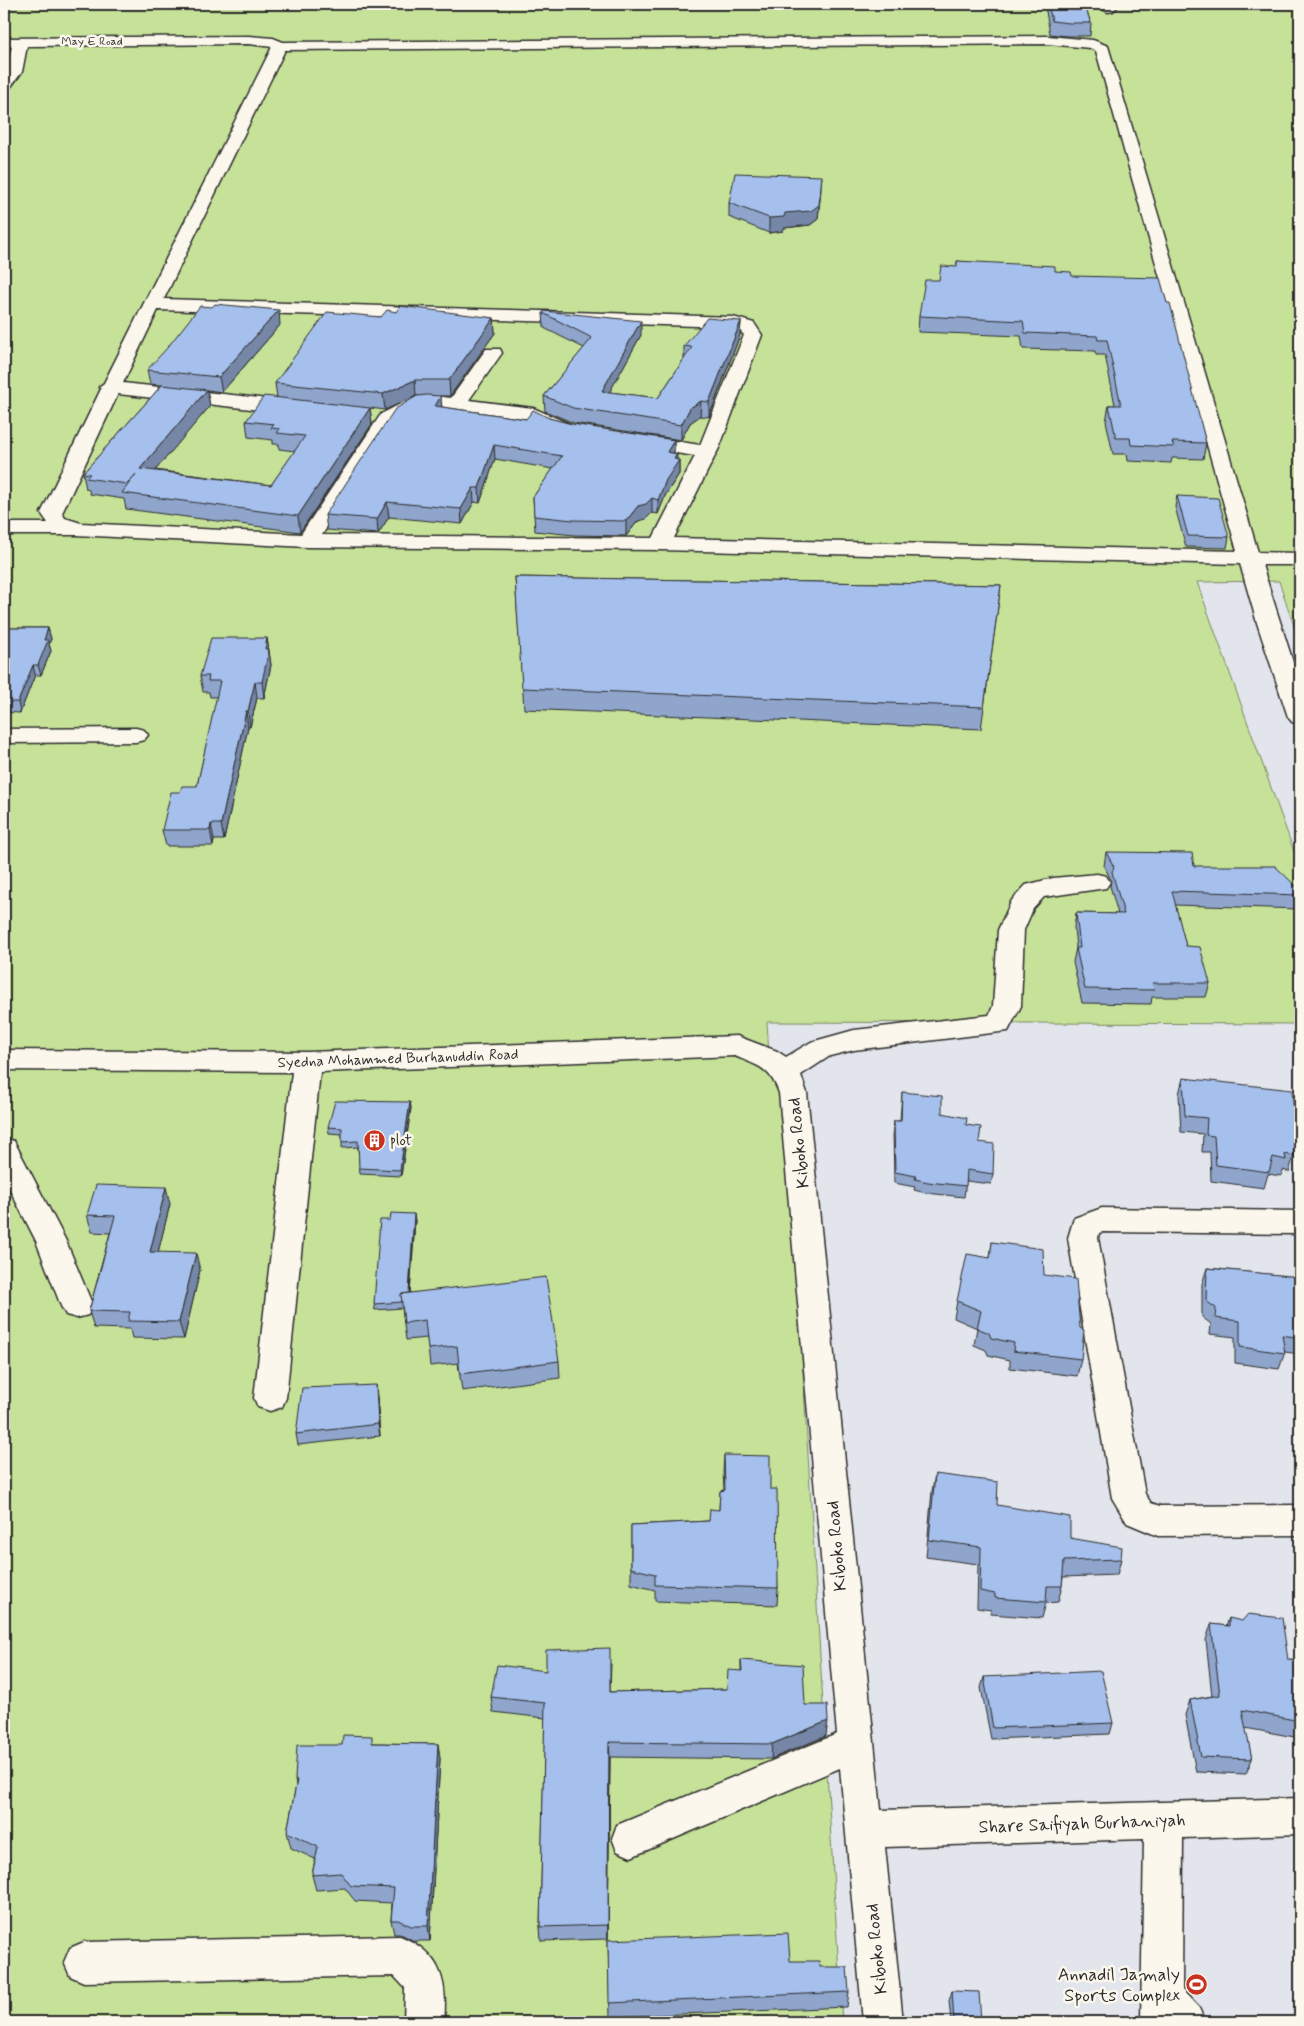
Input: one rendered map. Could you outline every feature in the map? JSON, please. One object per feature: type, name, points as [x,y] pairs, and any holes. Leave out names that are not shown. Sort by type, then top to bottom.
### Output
[{"type":"street","name":"May E Road","points":[[4,42],[259,41],[280,46],[1048,40],[1093,44],[1103,49],[1250,559]]},
{"type":"street","points":[[4,86],[14,72],[21,41]]},
{"type":"street","points":[[78,529],[58,522],[51,513],[110,387],[280,46]]},
{"type":"street","points":[[152,304],[733,322],[747,327],[753,335],[706,452],[660,544]]},
{"type":"street","points":[[457,404],[494,353]]},
{"type":"street","points":[[110,387],[311,410]]},
{"type":"street","points":[[307,541],[379,417],[412,404],[428,400],[533,414],[558,427],[583,433]]},
{"type":"street","points":[[621,439],[706,452]]},
{"type":"street","points":[[4,529],[78,529],[307,541],[660,544],[1300,559]]},
{"type":"street","points":[[1250,559],[1300,717]]},
{"type":"street","points":[[4,736],[136,735]]},
{"type":"street","points":[[785,1072],[821,1049],[854,1040],[998,1024],[1007,1006],[1011,930],[1021,906],[1035,891],[1053,886],[1097,882]]},
{"type":"street","name":"Syedna Mohammed Burhanuddin Road","points":[[4,1060],[307,1062],[737,1046],[767,1058],[785,1072]]},
{"type":"street","points":[[270,1398],[307,1062]]},
{"type":"street","name":"Kiboko Road","points":[[785,1072],[794,1093],[882,2022]]},
{"type":"street","points":[[4,1149],[51,1241],[77,1306]]},
{"type":"street","points":[[1300,1222],[1102,1220],[1085,1226],[1083,1238],[1129,1498],[1138,1513],[1158,1521],[1300,1520]]},
{"type":"street","points":[[630,1838],[855,1744]]},
{"type":"street","name":"Share Saifiyah Burhaniyah","points":[[864,1829],[1300,1816]]},
{"type":"street","points":[[1164,1821],[1169,2014]]},
{"type":"street","points":[[84,1962],[400,1956],[417,1968],[426,1985],[424,2022]]},
{"type":"green space","points":[[4,4],[1300,4],[1300,644],[1279,581],[1197,582],[1300,868],[1300,1024],[767,1022],[770,1072],[785,1071],[842,2022],[4,2022]]},
{"type":"building","points":[[1048,4],[1084,4],[1091,23],[1052,21]]},
{"type":"building","points":[[735,173],[822,176],[819,205],[811,211],[785,213],[784,217],[769,218],[729,203]]},
{"type":"building","points":[[957,261],[1055,266],[1055,271],[1071,272],[1072,276],[1160,278],[1167,303],[1170,303],[1206,443],[1172,442],[1174,447],[1131,445],[1130,438],[1116,438],[1109,405],[1121,405],[1107,340],[1098,340],[1097,336],[1025,333],[1023,321],[919,316],[925,280],[939,280],[941,266],[957,267]]},
{"type":"building","points":[[215,304],[279,310],[219,377],[147,370],[200,306],[212,307]]},
{"type":"building","points":[[400,306],[494,318],[449,380],[415,380],[383,394],[275,383],[327,312],[381,317],[387,310],[396,312]]},
{"type":"building","points":[[544,311],[641,321],[602,391],[658,398],[692,347],[684,346],[707,318],[741,321],[709,402],[701,401],[690,408],[681,425],[573,408],[544,396],[592,338],[543,313]]},
{"type":"building","points":[[162,385],[207,390],[140,469],[271,485],[305,436],[277,433],[280,429],[271,428],[274,424],[246,421],[264,396],[370,408],[298,516],[122,493],[136,474],[127,484],[86,478],[90,474],[83,473]]},
{"type":"building","points":[[417,396],[441,396],[435,406],[526,419],[533,410],[549,418],[572,424],[674,440],[667,452],[677,454],[674,459],[679,460],[666,480],[658,500],[652,498],[646,504],[638,506],[626,521],[573,520],[534,516],[533,497],[562,456],[494,445],[479,488],[473,488],[461,509],[387,502],[377,519],[325,515],[395,409]]},
{"type":"building","points":[[1177,496],[1218,498],[1229,537],[1188,536]]},
{"type":"building","points":[[515,577],[1001,585],[984,707],[522,688]]},
{"type":"building","points":[[4,628],[48,628],[44,640],[48,640],[38,665],[33,665],[18,702],[4,702]]},
{"type":"building","points":[[211,638],[267,638],[265,649],[269,649],[262,682],[255,682],[248,711],[246,711],[221,824],[211,824],[210,830],[162,830],[171,792],[180,792],[182,786],[197,786],[220,681],[208,681],[209,676],[200,676]]},
{"type":"building","points":[[1106,852],[1192,853],[1194,866],[1275,866],[1300,890],[1300,895],[1172,891],[1186,946],[1200,947],[1210,983],[1153,983],[1154,990],[1085,989],[1076,948],[1080,948],[1076,913],[1124,914],[1112,872],[1114,867]]},
{"type":"building","points":[[1183,1078],[1292,1090],[1297,1146],[1294,1146],[1294,1156],[1285,1154],[1286,1160],[1273,1157],[1269,1172],[1216,1165],[1214,1136],[1206,1135],[1207,1118],[1185,1116]]},
{"type":"building","points":[[902,1092],[942,1096],[942,1113],[967,1118],[966,1125],[981,1127],[979,1142],[994,1144],[993,1174],[967,1170],[966,1186],[928,1182],[915,1179],[916,1176],[895,1172],[894,1121],[901,1121]]},
{"type":"building","name":"plot","points":[[335,1101],[410,1102],[400,1170],[359,1168],[358,1141],[342,1142],[342,1128],[328,1127]]},
{"type":"building","points":[[96,1185],[166,1187],[150,1252],[196,1253],[179,1322],[128,1321],[130,1312],[89,1311],[115,1216],[87,1215]]},
{"type":"building","points":[[391,1213],[414,1214],[409,1293],[401,1294],[402,1302],[374,1304],[380,1220],[390,1220]]},
{"type":"building","points":[[992,1242],[1043,1249],[1044,1275],[1076,1279],[1080,1328],[1084,1330],[1081,1359],[1013,1351],[1014,1343],[991,1338],[989,1333],[977,1328],[981,1311],[957,1301],[967,1254],[990,1258]]},
{"type":"building","points":[[1207,1268],[1300,1277],[1300,1338],[1282,1335],[1285,1353],[1240,1347],[1240,1321],[1215,1318],[1216,1308],[1206,1301]]},
{"type":"building","points":[[546,1277],[559,1361],[460,1374],[457,1346],[428,1349],[425,1320],[404,1323],[401,1294]]},
{"type":"building","points":[[376,1385],[378,1424],[296,1434],[302,1388]]},
{"type":"building","points":[[724,1455],[770,1456],[770,1489],[777,1489],[778,1588],[655,1585],[655,1574],[631,1568],[631,1525],[709,1521],[710,1509],[719,1510],[720,1491],[725,1490]]},
{"type":"building","points":[[935,1474],[998,1482],[997,1505],[1070,1517],[1070,1538],[1122,1547],[1121,1559],[1064,1561],[1062,1586],[1047,1586],[1046,1602],[995,1598],[995,1594],[980,1591],[981,1547],[929,1540]]},
{"type":"building","points":[[1248,1614],[1282,1618],[1288,1660],[1300,1661],[1300,1721],[1242,1710],[1252,1759],[1201,1757],[1190,1700],[1220,1695],[1211,1624],[1229,1626],[1229,1618],[1242,1621]]},
{"type":"building","points":[[610,1648],[610,1692],[727,1689],[728,1670],[742,1671],[741,1660],[803,1665],[805,1705],[827,1705],[828,1721],[772,1744],[609,1742],[608,1925],[540,1927],[545,1703],[491,1697],[497,1665],[546,1671],[546,1650]]},
{"type":"building","points":[[1101,1671],[1113,1723],[993,1728],[984,1677]]},
{"type":"building","points":[[343,1735],[372,1736],[372,1743],[438,1744],[428,1926],[411,1926],[398,1920],[391,1920],[394,1888],[351,1886],[341,1873],[312,1875],[318,1847],[287,1832],[297,1780],[295,1779],[297,1745],[342,1745]]},
{"type":"building","points":[[788,1933],[790,1961],[819,1961],[820,1967],[847,1967],[849,1992],[609,2003],[608,1940]]},
{"type":"building","points":[[952,1991],[979,1992],[981,2022],[954,2022]]},
{"type":"place","name":"plot","points":[[374,1140]]},
{"type":"place","name":"Annadil Jamaly Sports Complex","points":[[1196,1984]]}]
